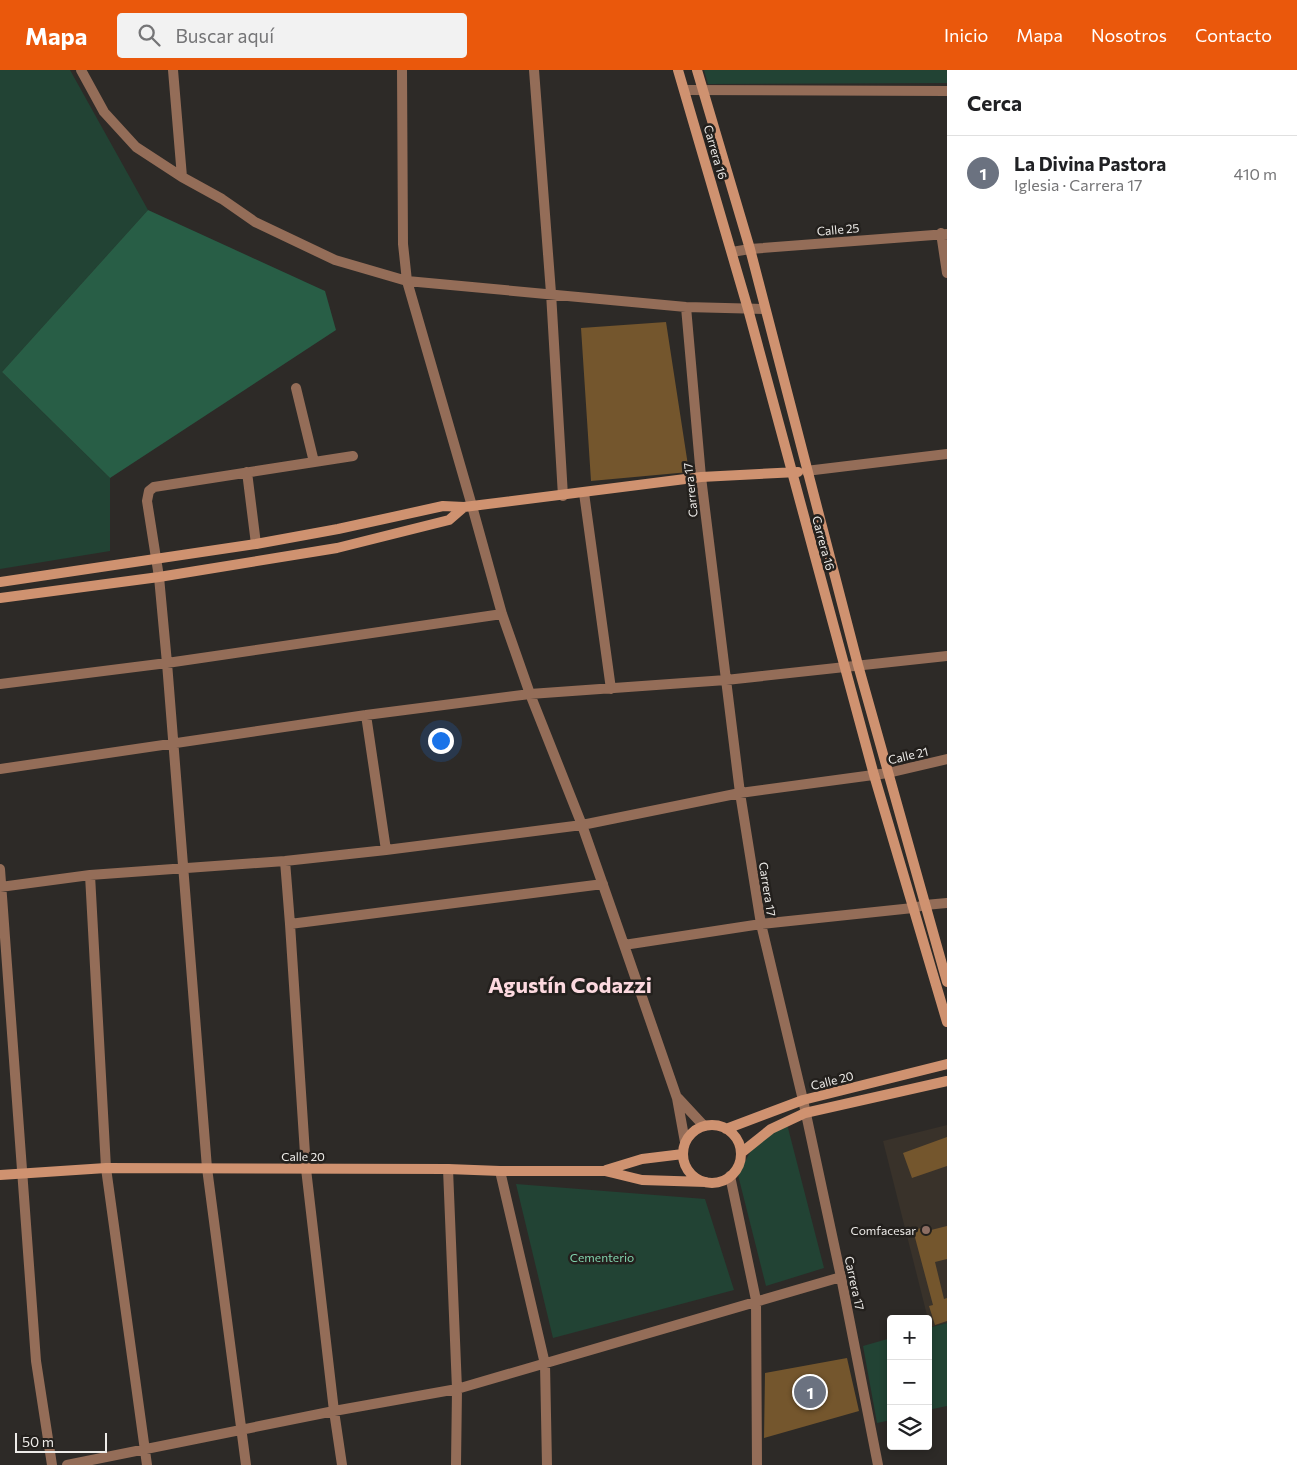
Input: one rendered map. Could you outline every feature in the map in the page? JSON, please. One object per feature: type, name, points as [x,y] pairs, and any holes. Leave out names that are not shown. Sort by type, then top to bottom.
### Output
[{"type":"street","points":[[80,70],[104,112],[136,147],[182,177],[222,199],[255,222],[335,260],[408,281],[686,307],[765,309]]},
{"type":"street","points":[[173,70],[182,177]]},
{"type":"street","points":[[402,70],[403,244],[408,281],[468,507],[530,694],[582,825],[677,1098],[685,1142],[683,1154],[686,1167],[694,1177],[706,1182],[719,1182],[730,1176],[738,1165],[741,1153],[737,1139],[726,1128],[716,1125],[704,1126],[692,1132],[685,1142]]},
{"type":"street","points":[[534,70],[551,293],[563,496]]},
{"type":"street","name":"Carrera 16","points":[[678,70],[748,309],[874,775],[947,1022]]},
{"type":"street","name":"Carrera 16","points":[[697,70],[750,249],[806,471],[858,665],[947,982]]},
{"type":"street","points":[[685,90],[947,91]]},
{"type":"street","points":[[944,234],[947,273]]},
{"type":"street","name":"Calle 25","points":[[732,252],[944,234]]},
{"type":"street","name":"Carrera 17","points":[[686,307],[701,477],[740,793],[761,924],[803,1100],[841,1277],[878,1465]]},
{"type":"street","points":[[296,388],[314,462]]},
{"type":"street","points":[[0,582],[256,544],[338,529],[443,506],[468,507],[701,477],[806,471],[947,454]]},
{"type":"street","points":[[246,1465],[207,1168],[167,662],[159,577],[147,500],[149,491],[154,487],[353,456]]},
{"type":"street","points":[[248,472],[256,544]]},
{"type":"street","points":[[584,493],[611,689]]},
{"type":"street","points":[[0,598],[159,577],[337,548],[450,520],[468,507]]},
{"type":"street","points":[[0,684],[502,614]]},
{"type":"street","points":[[0,769],[172,742],[530,694],[726,680],[947,656]]},
{"type":"street","points":[[366,715],[386,850]]},
{"type":"street","name":"Calle 21","points":[[1,887],[90,875],[285,861],[582,825],[740,793],[888,773],[947,759]]},
{"type":"street","points":[[285,861],[306,1169],[334,1412],[342,1465]]},
{"type":"street","points":[[0,869],[36,1361],[52,1465]]},
{"type":"street","points":[[90,875],[106,1168],[146,1465]]},
{"type":"street","points":[[290,924],[603,884]]},
{"type":"street","points":[[624,945],[761,924],[947,903]]},
{"type":"street","name":"Calle 20","points":[[726,1128],[803,1100],[947,1064]]},
{"type":"street","points":[[741,1153],[771,1129],[805,1113],[947,1081]]},
{"type":"street","points":[[677,1098],[704,1126]]},
{"type":"street","name":"Calle 20","points":[[605,1170],[642,1159],[683,1154]]},
{"type":"street","name":"Calle 20","points":[[0,1174],[106,1168],[605,1170],[642,1180],[706,1182]]},
{"type":"street","points":[[448,1169],[457,1389],[456,1465]]},
{"type":"street","points":[[500,1171],[545,1364],[547,1465]]},
{"type":"street","points":[[730,1176],[756,1300],[757,1465]]},
{"type":"street","points":[[67,1465],[457,1389],[756,1300],[841,1277]]},
{"type":"shaded area","name":"Comfacesar","points":[[947,1125],[947,1323],[932,1327],[932,1315],[927,1315],[883,1141]]},
{"type":"green space","points":[[0,70],[70,70],[148,210],[2,372],[110,478],[110,551],[0,569]]},
{"type":"green space","points":[[704,70],[947,70],[947,83],[708,84]]},
{"type":"green space","points":[[148,210],[325,291],[336,330],[110,478],[2,372]]},
{"type":"green space","points":[[787,1124],[824,1268],[766,1286],[738,1175],[756,1145],[765,1136]]},
{"type":"green space","name":"Cementerio","points":[[516,1184],[705,1199],[734,1290],[553,1338]]},
{"type":"green space","points":[[947,1323],[947,1406],[932,1409],[932,1360],[932,1327]]},
{"type":"green space","points":[[887,1339],[887,1421],[877,1423],[863,1346]]},
{"type":"building","points":[[666,322],[689,472],[591,481],[581,328]]},
{"type":"building","points":[[947,1137],[947,1166],[912,1178],[903,1153]]},
{"type":"building","points":[[947,1226],[947,1259],[935,1262],[944,1299],[947,1298],[947,1321],[935,1325],[929,1306],[933,1305],[913,1230],[926,1227],[927,1231]]},
{"type":"building","points":[[847,1358],[859,1411],[764,1438],[765,1373]]},
{"type":"place","name":"Comfacesar","points":[[926,1230]]},
{"type":"place","name":"La Divina Pastora","points":[[810,1392]]},
{"type":"district","name":"Agustín Codazzi","points":[[570,984]]}]
